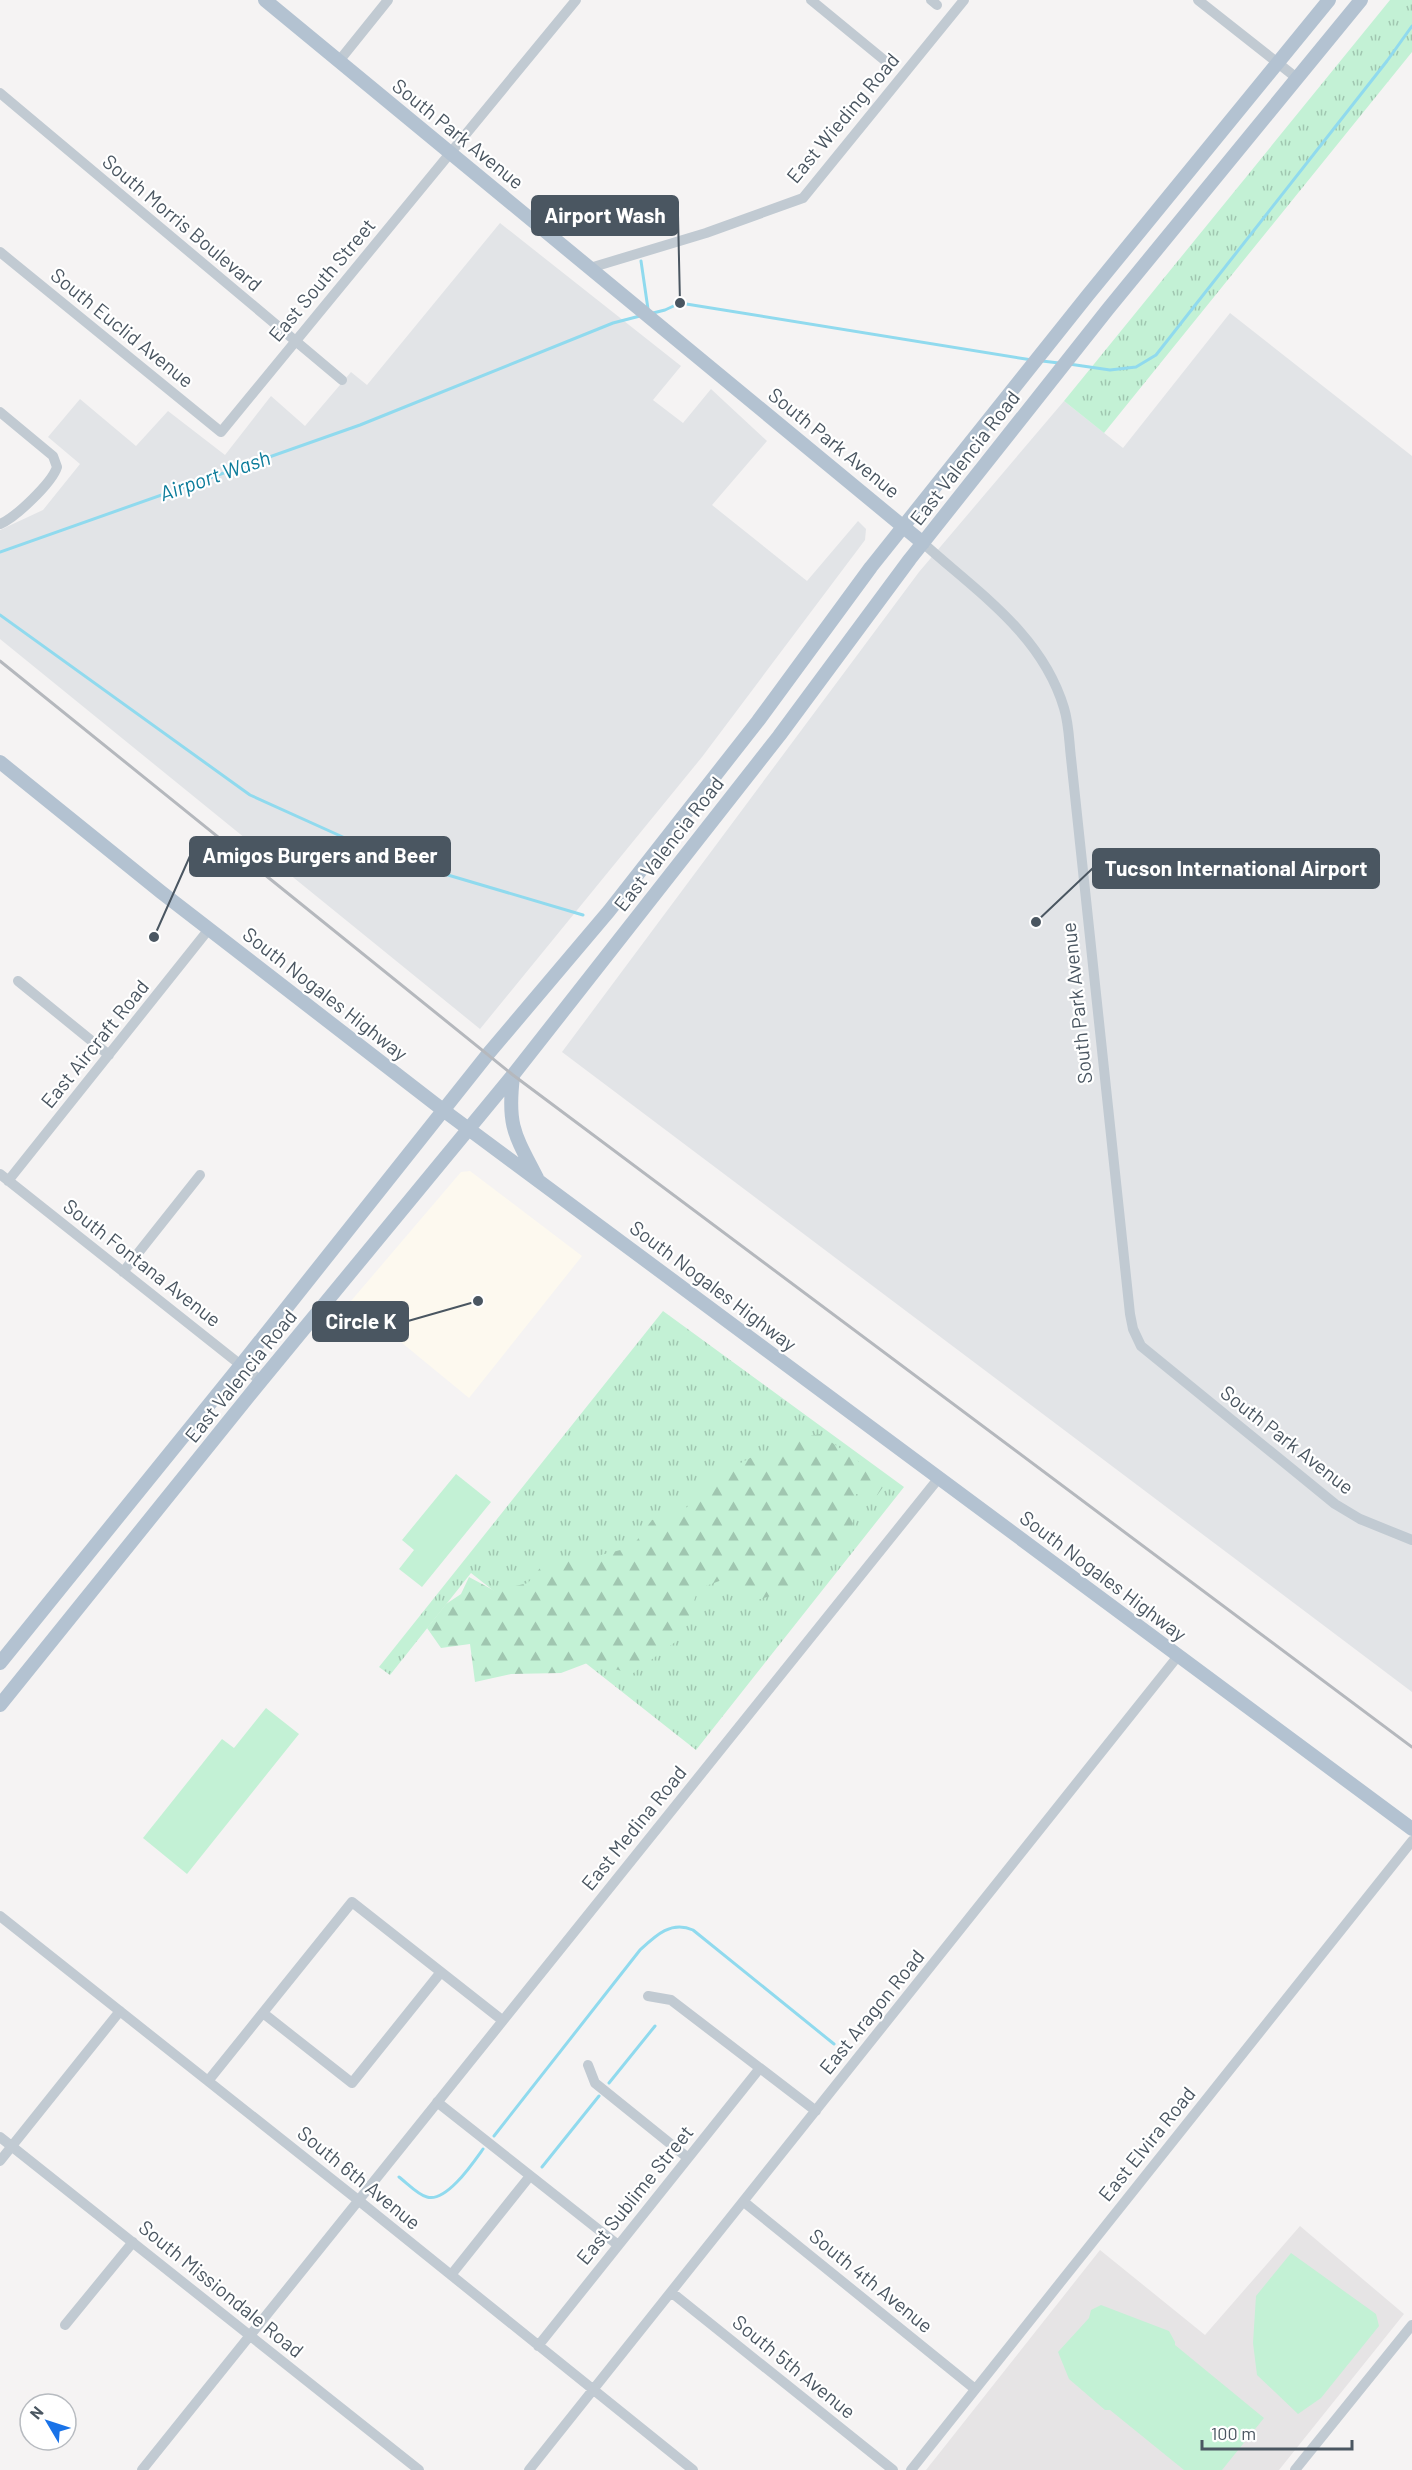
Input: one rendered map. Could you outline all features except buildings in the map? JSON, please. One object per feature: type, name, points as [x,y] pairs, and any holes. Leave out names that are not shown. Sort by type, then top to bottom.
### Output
[{"type":"main road","name":"South Park Avenue","points":[[265,0],[923,543]]},
{"type":"main road","name":"East Valencia Road","points":[[0,1663],[443,1110],[609,911],[758,720],[832,619],[1021,379],[1329,0]]},
{"type":"main road","name":"East Valencia Road","points":[[0,1705],[261,1381],[470,1129],[779,736],[874,605],[1047,385],[1361,0]]},
{"type":"main road","points":[[758,720],[779,736]]},
{"type":"main road","name":"South Nogales Highway","points":[[0,762],[209,930],[443,1110],[1412,1829]]},
{"type":"main road","points":[[609,911],[629,928]]},
{"type":"main road","points":[[513,1075],[510,1113],[512,1128],[539,1182]]},
{"type":"main road","points":[[82,1561],[103,1577]]},
{"type":"street","points":[[339,62],[388,0]]},
{"type":"street","name":"East South Street","points":[[221,432],[576,0]]},
{"type":"street","points":[[811,0],[889,64]]},
{"type":"street","name":"East Wieding Road","points":[[590,268],[706,233],[803,198],[964,0]]},
{"type":"street","points":[[1198,0],[1298,79]]},
{"type":"street","name":"South Morris Boulevard","points":[[0,93],[342,380]]},
{"type":"street","name":"South Euclid Avenue","points":[[0,252],[221,432]]},
{"type":"street","points":[[0,412],[53,456],[57,471],[11,520],[0,524]]},
{"type":"street","name":"South Park Avenue","points":[[923,543],[1010,618],[1039,658],[1064,708],[1123,1250],[1133,1329],[1140,1346],[1335,1504],[1354,1515],[1412,1540]]},
{"type":"street","name":"East Aircraft Road","points":[[4,1177],[109,1055],[209,930]]},
{"type":"street","points":[[18,981],[109,1055]]},
{"type":"street","points":[[123,1272],[200,1175]]},
{"type":"street","name":"South Fontana Avenue","points":[[4,1177],[261,1381]]},
{"type":"street","name":"East Medina Road","points":[[142,2470],[938,1479]]},
{"type":"street","name":"East Aragon Road","points":[[529,2470],[1178,1656]]},
{"type":"street","name":"East Elvira Road","points":[[911,2470],[1412,1841]]},
{"type":"street","points":[[208,2081],[352,1902],[502,2020]]},
{"type":"street","name":"South 6th Avenue","points":[[0,1916],[693,2470]]},
{"type":"street","points":[[263,2013],[352,2083],[441,1972]]},
{"type":"street","points":[[648,1996],[671,2000],[816,2110]]},
{"type":"street","points":[[0,2161],[120,2011]]},
{"type":"street","points":[[588,2065],[595,2083],[688,2158]]},
{"type":"street","name":"East Sublime Street","points":[[538,2346],[760,2068]]},
{"type":"street","points":[[437,2102],[618,2245]]},
{"type":"street","name":"South Missiondale Road","points":[[0,2137],[419,2470]]},
{"type":"street","points":[[451,2275],[530,2176]]},
{"type":"street","name":"South 4th Avenue","points":[[744,2202],[975,2389]]},
{"type":"street","points":[[65,2325],[133,2242]]},
{"type":"street","name":"South 5th Avenue","points":[[671,2292],[893,2470]]},
{"type":"street","points":[[1295,2470],[1412,2325]]},
{"type":"shaded area","points":[[500,223],[681,366],[653,400],[683,423],[711,389],[767,441],[712,505],[807,581],[858,521],[866,529],[865,540],[702,757],[480,1029],[0,639],[0,530],[43,510],[80,464],[48,437],[80,399],[136,446],[168,411],[225,455],[271,396],[305,426],[351,372],[367,385]]},
{"type":"shaded area","points":[[1230,313],[1412,456],[1412,1692],[562,1052],[919,572],[1064,401],[1123,448]]},
{"type":"shaded area","points":[[470,1171],[582,1256],[469,1398],[351,1301],[461,1172]]},
{"type":"shaded area","points":[[1300,2226],[1404,2314],[1279,2470],[926,2470],[1100,2250],[1205,2335]]},
{"type":"green space","points":[[1390,0],[1412,0],[1412,52],[1104,433],[1064,401]]},
{"type":"green space","points":[[663,1311],[904,1487],[696,1750],[471,1573],[390,1675],[379,1667]]},
{"type":"green space","points":[[820,1434],[876,1474],[883,1487],[876,1497],[856,1494],[852,1531],[804,1586],[747,1603],[735,1575],[698,1589],[682,1637],[632,1674],[590,1662],[561,1673],[511,1674],[475,1682],[470,1644],[441,1648],[427,1628],[446,1604],[461,1594],[469,1577],[495,1591],[528,1583],[545,1562],[597,1556],[632,1547],[652,1520],[683,1512],[710,1479],[752,1457],[790,1454],[794,1439]]},
{"type":"green space","points":[[456,1474],[491,1502],[422,1587],[399,1569],[414,1550],[402,1540]]},
{"type":"green space","points":[[266,1708],[299,1734],[187,1874],[143,1838],[222,1739],[234,1748]]},
{"type":"green space","points":[[1291,2253],[1376,2314],[1379,2326],[1321,2398],[1298,2414],[1257,2375],[1253,2343],[1256,2296]]},
{"type":"green space","points":[[1101,2305],[1169,2331],[1175,2345],[1264,2418],[1222,2470],[1184,2470],[1110,2410],[1105,2410],[1069,2379],[1058,2352],[1089,2318],[1091,2310]]},
{"type":"waterway","points":[[1069,364],[1110,370],[1136,367],[1156,355],[1412,26]]},
{"type":"waterway","points":[[641,261],[648,309]]},
{"type":"waterway","name":"Airport Wash","points":[[653,313],[680,303],[1032,360]]},
{"type":"waterway","name":"Airport Wash","points":[[0,552],[360,425],[613,323],[640,316]]},
{"type":"waterway","points":[[1042,361],[1059,363]]},
{"type":"waterway","points":[[0,615],[250,795],[387,857],[583,915]]},
{"type":"waterway","points":[[494,2136],[640,1950],[658,1935],[671,1928],[685,1927],[693,1930],[834,2044]]},
{"type":"waterway","points":[[609,2083],[655,2026]]},
{"type":"waterway","points":[[542,2167],[599,2096]]},
{"type":"waterway","points":[[399,2177],[420,2194],[434,2197],[450,2188],[483,2149]]},
{"type":"railway","points":[[0,661],[513,1075],[1412,1747]]},
{"type":"place","name":"Airport Wash","points":[[680,303]]},
{"type":"place","name":"Tucson International Airport","points":[[1036,922]]},
{"type":"place","name":"Amigos Burgers and Beer","points":[[154,937]]},
{"type":"place","name":"Circle K","points":[[478,1301]]}]
